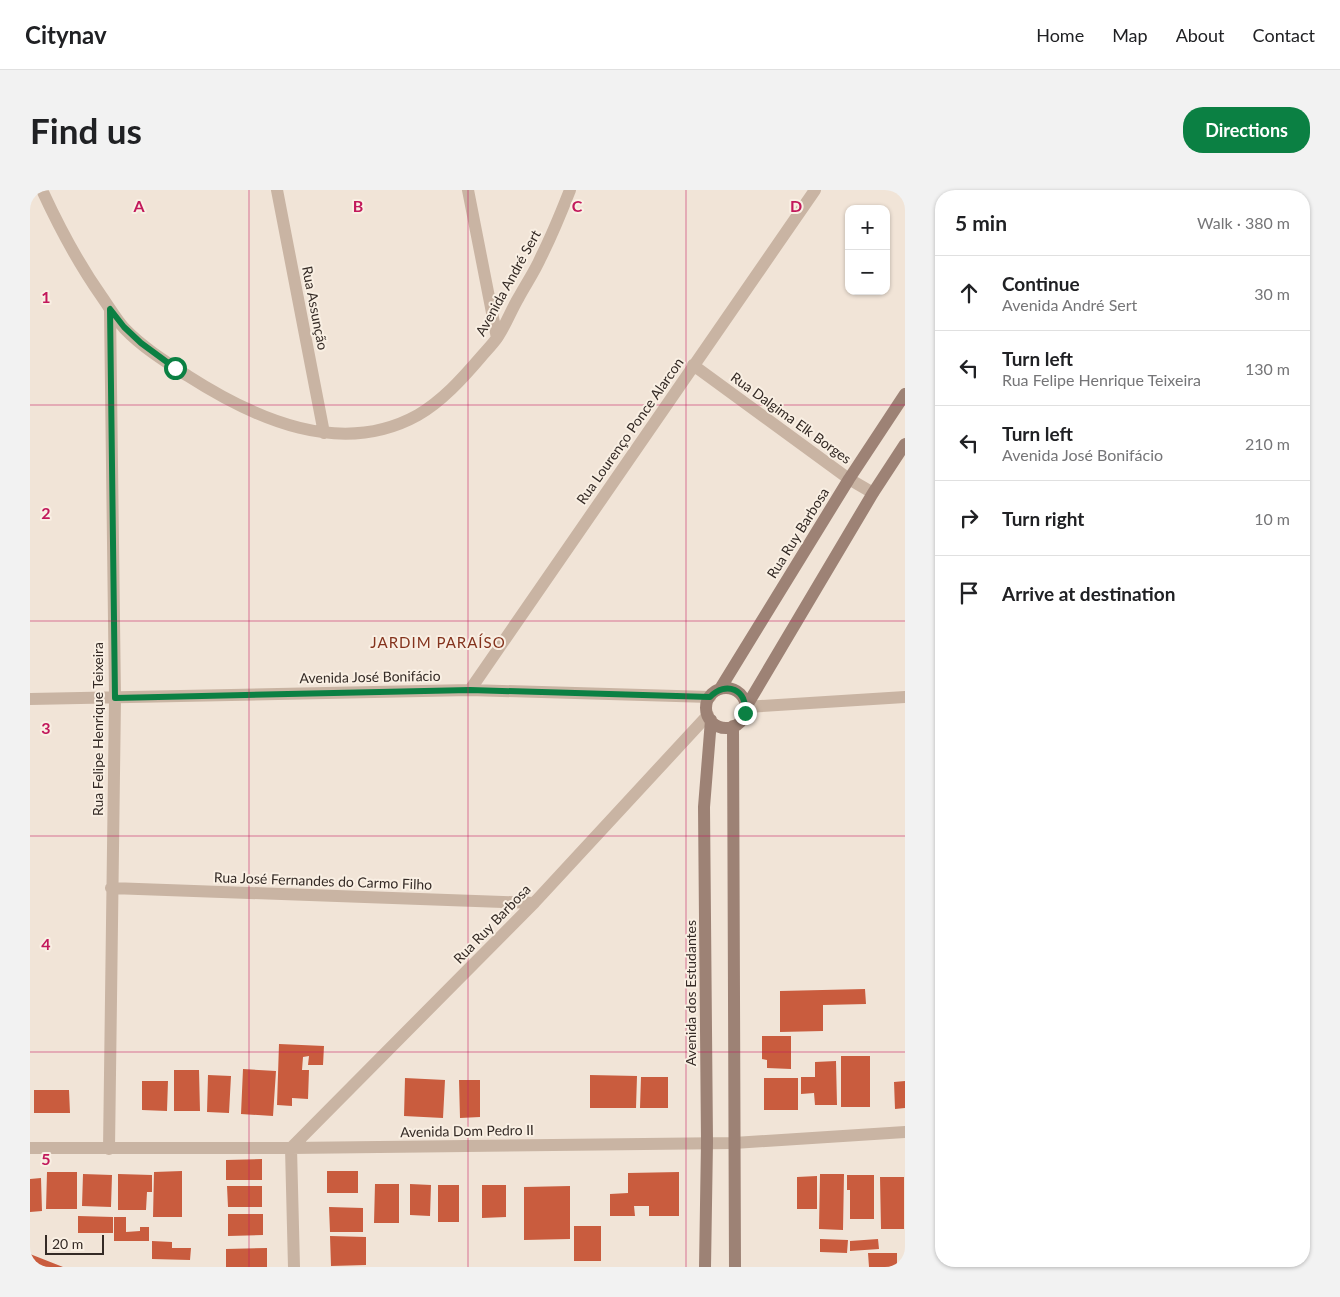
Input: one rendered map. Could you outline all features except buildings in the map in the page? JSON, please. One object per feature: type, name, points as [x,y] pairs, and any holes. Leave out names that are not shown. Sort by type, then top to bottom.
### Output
[{"type":"street","name":"Avenida André Sert","points":[[42,190],[84,272],[124,327],[141,343],[163,360],[245,409],[299,429],[352,434],[380,430],[418,415],[448,393],[466,375],[497,338],[541,258],[570,190]]},
{"type":"street","name":"Rua Assunção","points":[[277,190],[324,432]]},
{"type":"street","points":[[468,190],[497,338]]},
{"type":"street","name":"Rua Lourenço Ponce Alarcon","points":[[470,690],[815,190]]},
{"type":"street","name":"Rua Felipe Henrique Teixeira","points":[[109,1149],[115,698],[110,309]]},
{"type":"street","name":"Rua Dalgima Elk Borges","points":[[693,365],[849,479],[873,493]]},
{"type":"street","name":"Rua Ruy Barbosa","points":[[715,693],[849,479],[905,394]]},
{"type":"street","points":[[746,707],[742,695],[737,691],[726,688],[715,693],[708,702],[707,708],[709,717],[721,727],[733,726],[743,718],[746,707],[873,493],[905,444]]},
{"type":"street","name":"Avenida José Bonifácio","points":[[30,699],[470,690],[715,693]]},
{"type":"street","points":[[746,707],[905,697]]},
{"type":"street","name":"Rua Ruy Barbosa","points":[[291,1148],[534,903],[709,717]]},
{"type":"street","name":"Avenida dos Estudantes","points":[[705,1267],[707,1142],[704,807],[709,717]]},
{"type":"street","points":[[733,726],[735,1267]]},
{"type":"street","name":"Rua José Fernandes do Carmo Filho","points":[[112,888],[534,903]]},
{"type":"street","name":"Avenida Dom Pedro II","points":[[30,1148],[291,1148],[734,1142],[905,1132]]},
{"type":"street","points":[[291,1148],[294,1267]]},
{"type":"district","name":"JARDIM PARAÍSO","points":[[438,643]]},
{"type":"route","points":[[175,368],[141,343],[124,327],[110,309],[115,698],[470,690],[710,697],[714,692],[726,688],[737,691],[742,695],[745,701],[745,713]]}]
